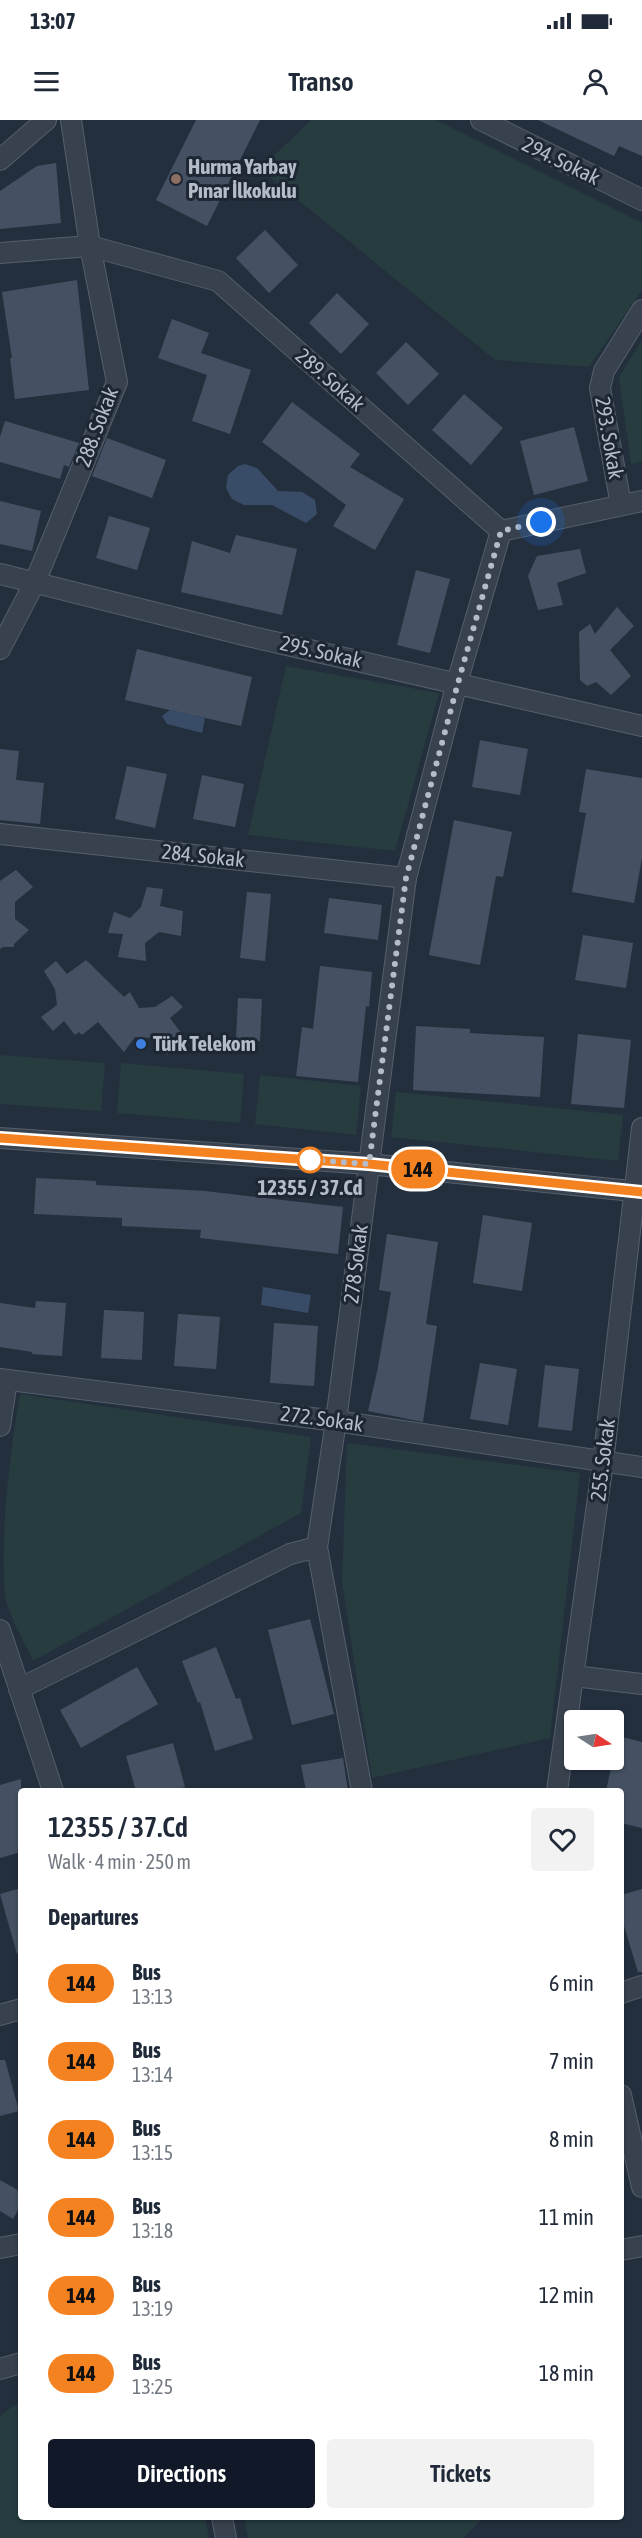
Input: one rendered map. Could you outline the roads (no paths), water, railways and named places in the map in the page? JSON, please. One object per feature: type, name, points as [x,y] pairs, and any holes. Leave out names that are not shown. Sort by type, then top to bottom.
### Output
[{"type":"street","points":[[0,160],[46,120]]},
{"type":"street","name":"288. Sokak","points":[[0,649],[35,582],[117,382],[90,246],[70,120]]},
{"type":"street","name":"294. Sokak","points":[[481,120],[518,128],[642,200]]},
{"type":"street","name":"289. Sokak","points":[[0,253],[90,246],[218,281],[501,531]]},
{"type":"street","name":"293. Sokak","points":[[621,505],[600,388],[604,371],[642,310]]},
{"type":"street","points":[[501,531],[642,501]]},
{"type":"street","name":"278 Sokak","points":[[361,1788],[317,1547],[336,1420],[406,878],[501,531]]},
{"type":"street","name":"295. Sokak","points":[[0,574],[248,636],[642,726]]},
{"type":"street","name":"284. Sokak","points":[[0,834],[406,878]]},
{"type":"street","name":"255. Sokak","points":[[557,1788],[638,1192],[642,1128]]},
{"type":"street","points":[[0,1138],[369,1164],[638,1192]]},
{"type":"street","points":[[0,1426],[3,1379]]},
{"type":"street","name":"272. Sokak","points":[[3,1379],[336,1420],[642,1467]]},
{"type":"street","points":[[19,1689],[290,1554],[317,1547]]},
{"type":"street","points":[[0,1630],[52,1788]]},
{"type":"street","points":[[574,1676],[642,1684]]},
{"type":"street","points":[[624,1992],[642,1986]]},
{"type":"street","points":[[0,2015],[18,2009]]},
{"type":"street","points":[[624,2108],[642,2187]]},
{"type":"street","points":[[0,2248],[18,2245]]},
{"type":"street","points":[[624,2249],[642,2246]]},
{"type":"street","points":[[0,2369],[18,2364]]},
{"type":"street","points":[[223,2520],[226,2538]]},
{"type":"water","points":[[245,464],[257,468],[278,491],[302,492],[315,500],[317,514],[306,523],[272,505],[244,505],[232,499],[226,488],[228,475],[238,466]]},
{"type":"water","points":[[170,710],[205,718],[202,733],[167,724],[162,716]]},
{"type":"water","points":[[263,1287],[311,1295],[308,1313],[261,1305]]},
{"type":"place","name":"Hurma Yarbay Pınar İlkokulu","points":[[176,179]]},
{"type":"place","name":"Türk Telekom","points":[[141,1044]]},
{"type":"place","name":"12355 / 37.Cd","points":[[310,1160]]}]
